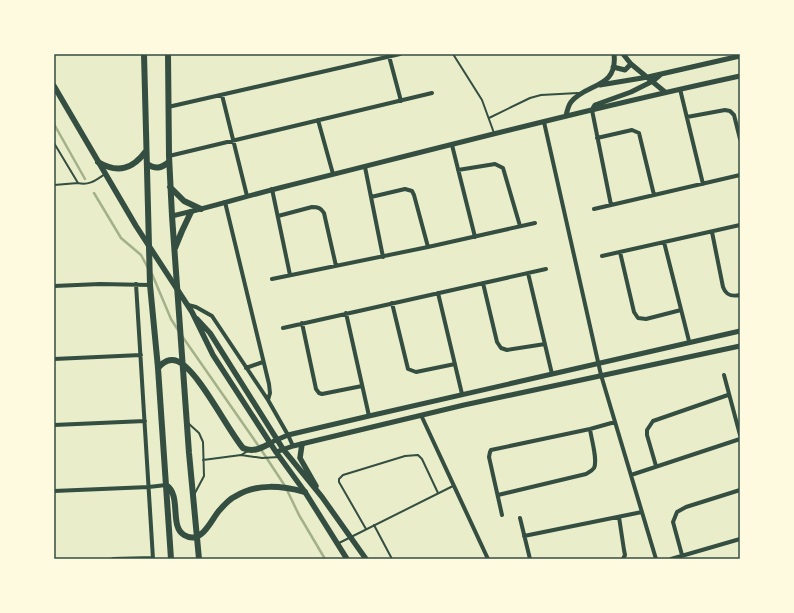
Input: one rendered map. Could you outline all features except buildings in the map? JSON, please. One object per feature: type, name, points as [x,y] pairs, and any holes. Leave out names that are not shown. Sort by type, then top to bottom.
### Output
[{"type":"main road","points":[[144,54],[149,274],[158,368],[172,559]]},
{"type":"main road","points":[[168,54],[169,159],[174,251],[182,364],[200,559]]},
{"type":"main road","points":[[54,86],[105,174],[177,290],[192,312],[210,333],[283,449],[322,497],[366,559]]},
{"type":"main road","points":[[98,162],[105,166],[121,169],[135,163],[146,151]]},
{"type":"main road","points":[[147,164],[153,168],[158,168],[162,167],[169,159]]},
{"type":"main road","points":[[170,187],[184,201],[201,209]]},
{"type":"main road","points":[[174,251],[192,212]]},
{"type":"main road","points":[[192,312],[213,355],[268,445],[305,492],[347,559]]},
{"type":"main road","points":[[158,368],[166,361],[178,361],[192,372],[243,448],[252,450],[268,445]]},
{"type":"main road","points":[[302,444],[300,458],[322,497]]},
{"type":"main road","points":[[166,485],[172,490],[175,500],[177,525],[184,535],[191,537],[197,537],[204,532],[217,513],[235,496],[246,491],[258,488],[277,487],[305,492]]},
{"type":"street","points":[[168,107],[400,54]]},
{"type":"street","points":[[600,85],[609,76],[613,68],[614,54]]},
{"type":"street","points":[[623,54],[631,64],[665,92]]},
{"type":"street","points":[[389,56],[401,101]]},
{"type":"street","points":[[566,116],[571,102],[581,93],[600,85],[648,77],[740,56]]},
{"type":"street","points":[[613,68],[625,70],[631,64]]},
{"type":"street","points":[[610,205],[592,110],[596,105],[631,92],[653,81],[661,74]]},
{"type":"street","points":[[172,216],[192,212],[272,189],[566,116],[665,92],[740,76]]},
{"type":"street","points":[[680,89],[703,184]]},
{"type":"street","points":[[169,159],[233,140],[432,93]]},
{"type":"street","points":[[222,95],[247,196]]},
{"type":"street","points":[[687,117],[727,110],[730,111],[734,116],[740,139]]},
{"type":"street","points":[[318,120],[333,174]]},
{"type":"street","points":[[544,122],[598,364],[656,559]]},
{"type":"street","points":[[597,138],[632,130],[639,133],[654,195]]},
{"type":"street","points":[[452,145],[474,237]]},
{"type":"street","points":[[458,170],[495,164],[503,168],[520,226]]},
{"type":"street","points":[[365,166],[383,257]]},
{"type":"street","points":[[594,210],[740,175]]},
{"type":"street","points":[[272,189],[290,275]]},
{"type":"street","points":[[371,197],[405,189],[412,191],[428,247]]},
{"type":"street","points":[[225,202],[269,384],[270,393],[268,400]]},
{"type":"street","points":[[278,216],[312,207],[322,210],[324,213],[336,266]]},
{"type":"street","points":[[272,280],[474,237],[535,222]]},
{"type":"street","points":[[602,256],[740,225]]},
{"type":"street","points":[[712,232],[725,291],[731,296],[740,296]]},
{"type":"street","points":[[664,242],[689,342]]},
{"type":"street","points":[[620,252],[634,312],[638,318],[646,319],[681,310]]},
{"type":"street","points":[[283,328],[546,269]]},
{"type":"street","points":[[528,273],[552,374]]},
{"type":"street","points":[[483,283],[497,342],[501,348],[507,350],[545,344]]},
{"type":"street","points":[[54,286],[100,284],[150,285]]},
{"type":"street","points":[[113,559],[153,558],[136,284]]},
{"type":"street","points":[[438,293],[462,394]]},
{"type":"street","points":[[392,303],[407,366],[411,371],[416,372],[455,364]]},
{"type":"street","points":[[187,305],[196,307],[212,316],[268,400],[293,446]]},
{"type":"street","points":[[346,313],[369,416]]},
{"type":"street","points":[[302,323],[318,393],[322,394],[362,386]]},
{"type":"street","points":[[268,445],[277,439],[288,435],[740,331]]},
{"type":"street","points":[[277,455],[283,449],[293,446],[421,415],[740,346]]},
{"type":"street","points":[[54,359],[141,356]]},
{"type":"street","points":[[246,368],[263,362]]},
{"type":"street","points":[[724,375],[728,395],[740,435]]},
{"type":"street","points":[[656,466],[647,435],[649,425],[653,421],[728,395]]},
{"type":"street","points":[[421,415],[488,559]]},
{"type":"street","points":[[54,425],[145,421]]},
{"type":"street","points":[[502,515],[489,457],[491,450],[590,429],[615,422]]},
{"type":"street","points":[[498,495],[586,474],[592,471],[596,460],[590,429]]},
{"type":"street","points":[[631,475],[740,439]]},
{"type":"street","points":[[54,491],[166,485]]},
{"type":"street","points":[[682,555],[673,522],[677,512],[686,507],[740,490]]},
{"type":"street","points":[[524,536],[642,512]]},
{"type":"street","points":[[619,517],[625,555],[623,559]]},
{"type":"street","points":[[520,518],[530,559]]},
{"type":"street","points":[[671,559],[740,540]]},
{"type":"lane","points":[[453,54],[482,100],[495,134]]},
{"type":"lane","points":[[489,118],[530,98],[541,95],[581,93]]},
{"type":"lane","points":[[54,143],[55,148],[78,183]]},
{"type":"lane","points":[[54,185],[91,183],[105,174]]},
{"type":"lane","points":[[187,422],[199,433],[203,442],[204,476],[194,496]]},
{"type":"lane","points":[[241,455],[252,450]]},
{"type":"lane","points":[[203,460],[241,455],[262,458],[277,455]]},
{"type":"lane","points":[[366,530],[339,482],[340,476],[405,456],[418,455],[422,459],[438,493]]},
{"type":"lane","points":[[337,544],[454,485]]},
{"type":"lane","points":[[374,525],[392,559]]},
{"type":"waterway","points":[[54,124],[85,179]]},
{"type":"waterway","points":[[94,193],[121,238],[141,255],[148,268]]},
{"type":"waterway","points":[[152,274],[171,319],[178,330]]},
{"type":"waterway","points":[[182,336],[285,486],[299,515],[325,559]]}]
